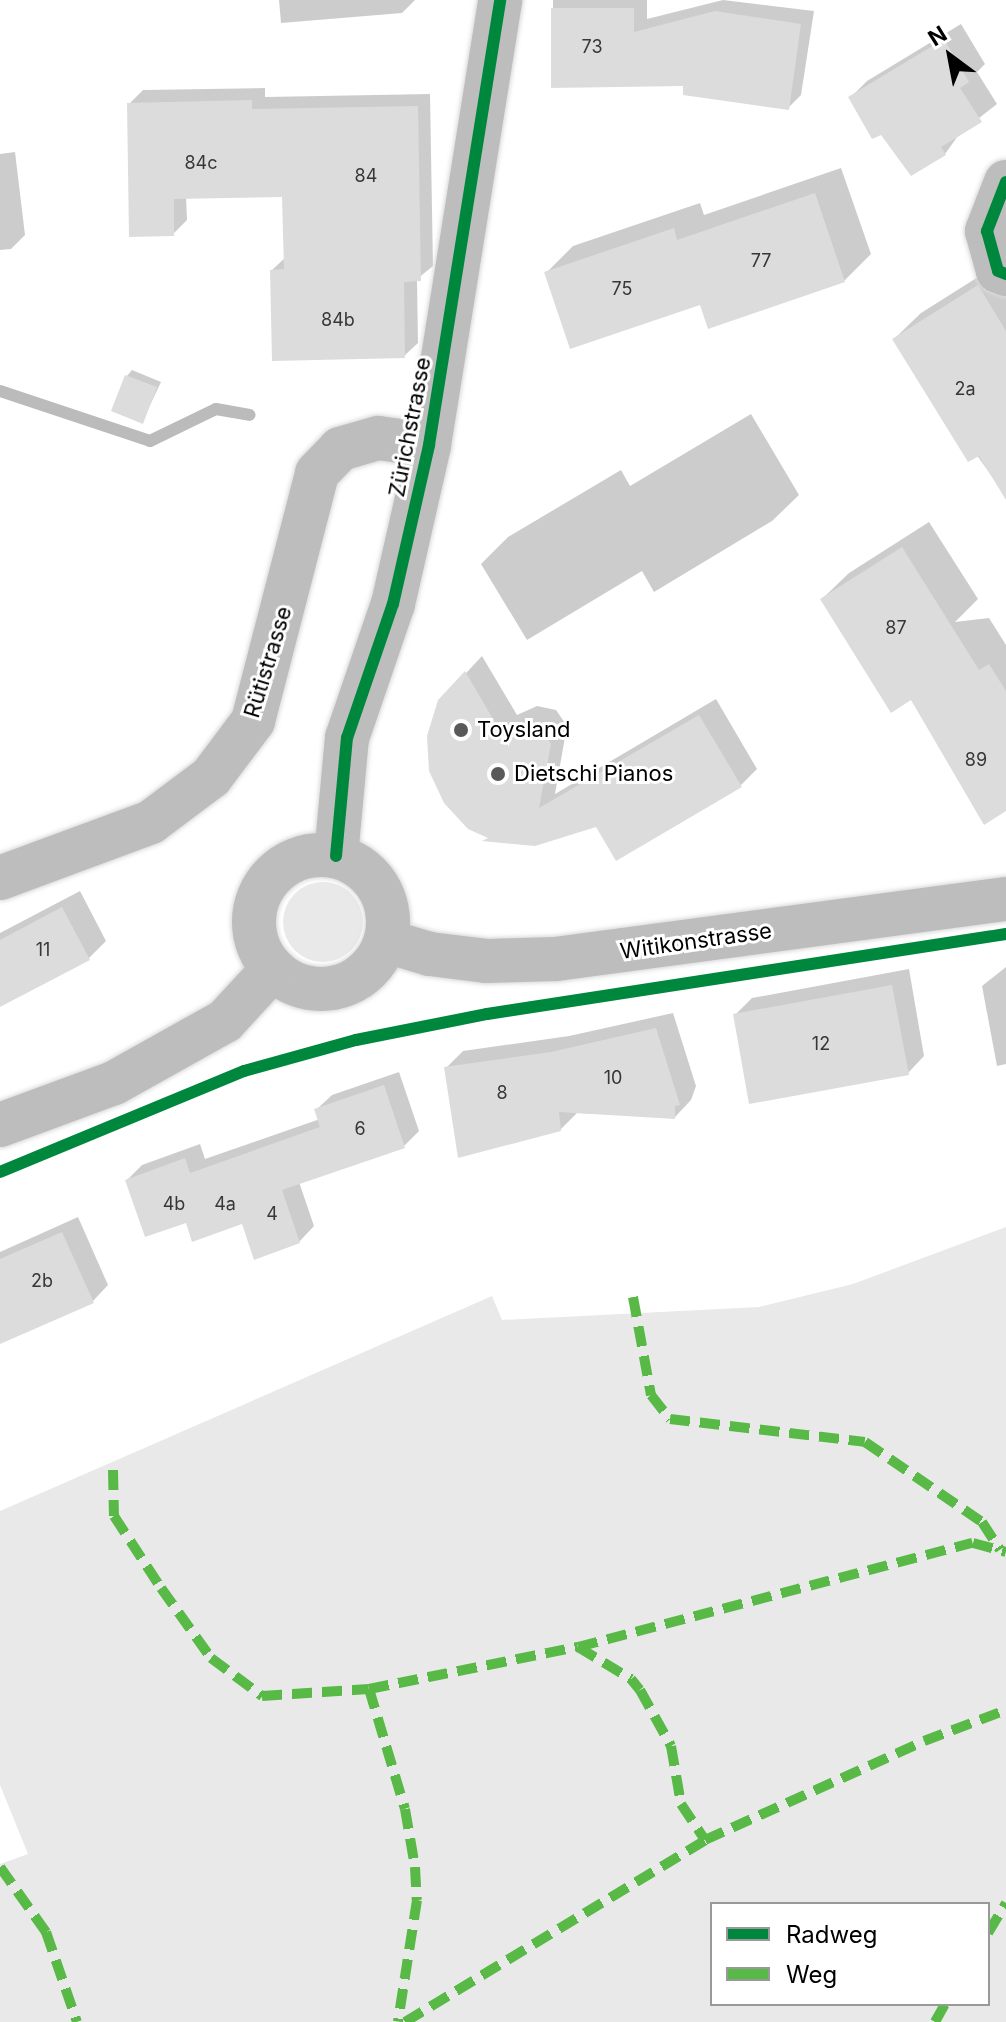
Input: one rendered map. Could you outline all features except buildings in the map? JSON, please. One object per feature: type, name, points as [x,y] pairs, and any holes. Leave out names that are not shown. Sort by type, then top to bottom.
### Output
[{"type":"street","name":"Zürichstrasse","points":[[336,856],[347,738],[393,604],[429,445],[500,0]]},
{"type":"street","points":[[1006,182],[987,231],[998,271],[1006,274]]},
{"type":"street","name":"Rütistrasse","points":[[0,878],[151,822],[211,777],[253,721],[317,473],[340,449],[378,438],[429,445]]},
{"type":"street","points":[[336,856],[354,862],[380,888],[389,923],[386,941],[368,970],[338,987],[303,987],[273,969],[255,931],[262,889],[294,860],[336,856]]},
{"type":"street","name":"Witikonstrasse","points":[[386,941],[430,954],[486,961],[556,959],[1006,899]]},
{"type":"street","points":[[0,1125],[114,1083],[225,1021],[273,969]]},
{"type":"shaded area","points":[[323,882],[338,885],[351,894],[360,907],[363,922],[360,937],[351,950],[338,959],[323,962],[308,959],[295,950],[286,937],[283,922],[286,907],[295,894],[308,885]]},
{"type":"shaded area","points":[[1006,1227],[1006,2022],[0,2022],[0,1864],[28,1854],[0,1785],[0,1511],[492,1296],[502,1320],[759,1307],[853,1284]]},
{"type":"waterway","points":[[0,391],[150,441],[216,409],[249,415]]},
{"type":"marked path","points":[[633,1297],[651,1395],[670,1419],[865,1442],[982,1522],[1000,1550]]},
{"type":"marked path","points":[[113,1470],[114,1516],[161,1588],[211,1658],[262,1696],[369,1689],[578,1647],[973,1543],[1006,1552]]},
{"type":"marked path","points":[[578,1647],[631,1679],[640,1690],[671,1746],[681,1804],[705,1840]]},
{"type":"marked path","points":[[369,1689],[405,1809],[415,1867],[417,1900],[398,2022]]},
{"type":"marked path","points":[[405,2022],[705,1840],[924,1741],[1006,1710]]},
{"type":"marked path","points":[[0,1867],[46,1932],[77,2022]]},
{"type":"marked path","points":[[990,1930],[1006,1903]]},
{"type":"marked path","points":[[935,2022],[944,2006]]},
{"type":"cycle path","points":[[336,856],[347,738],[393,604],[429,445],[500,0]]},
{"type":"cycle path","points":[[1006,182],[987,231],[998,271],[1006,274]]},
{"type":"cycle path","points":[[0,1172],[244,1071],[356,1040],[487,1014],[1006,934]]},
{"type":"place","name":"Toysland","points":[[461,730]]},
{"type":"place","name":"Dietschi Pianos","points":[[498,774]]}]
